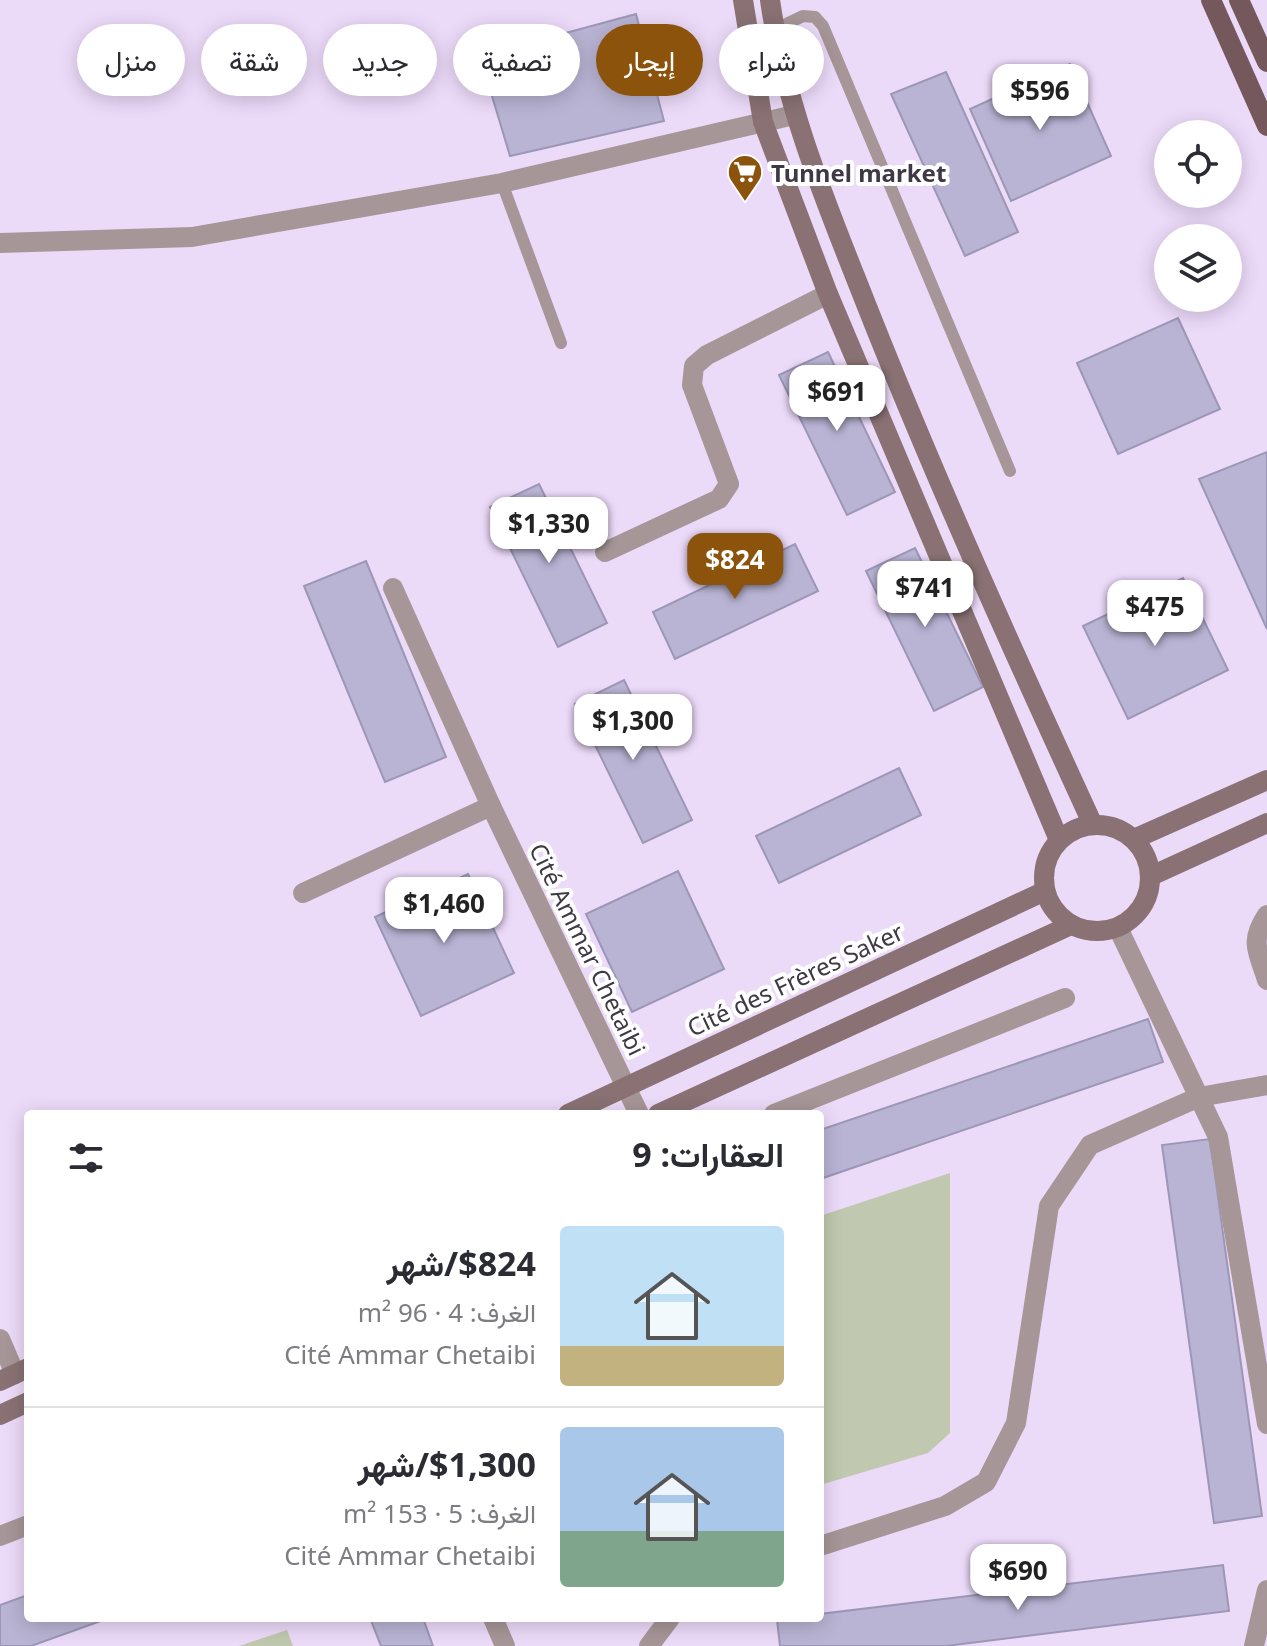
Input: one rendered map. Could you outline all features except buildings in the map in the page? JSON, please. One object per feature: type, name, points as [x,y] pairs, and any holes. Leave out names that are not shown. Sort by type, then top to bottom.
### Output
[{"type":"main road","points":[[743,0],[763,122],[828,294],[1059,840]]},
{"type":"main road","points":[[770,0],[773,24]]},
{"type":"main road","points":[[1211,0],[1267,126]]},
{"type":"main road","points":[[1239,0],[1267,62]]},
{"type":"main road","points":[[790,96],[794,115],[917,433],[979,577],[1093,825]]},
{"type":"main road","points":[[1134,839],[1267,780]]},
{"type":"main road","points":[[1151,876],[1267,823]]},
{"type":"main road","points":[[1093,825],[1108,826],[1134,839],[1149,862],[1151,876],[1150,892],[1143,907],[1132,919],[1118,928],[1094,931],[1071,925],[1059,916],[1045,891],[1045,863],[1059,840],[1081,827],[1093,825]]},
{"type":"main road","name":"Cité des Frères Saker","points":[[577,1110],[1045,891]]},
{"type":"main road","points":[[667,1110],[1071,925]]},
{"type":"main road","points":[[0,1415],[24,1404]]},
{"type":"street","points":[[0,243],[192,237],[502,183],[794,115]]},
{"type":"street","points":[[605,552],[719,499],[729,484],[692,385],[694,366],[707,355],[828,294]]},
{"type":"street","name":"Cité Ammar Chetaibi","points":[[393,588],[491,806],[637,1110]]},
{"type":"street","points":[[303,893],[491,806]]},
{"type":"street","points":[[1267,915],[1256,931],[1267,980]]},
{"type":"street","points":[[1118,928],[1218,1137],[1260,1341],[1267,1424]]},
{"type":"street","points":[[784,1110],[1065,998]]},
{"type":"street","points":[[824,1545],[945,1506],[986,1482],[1016,1423],[1049,1206],[1090,1145],[1199,1097],[1267,1085]]},
{"type":"street","points":[[0,1339],[14,1374]]},
{"type":"street","points":[[0,1536],[24,1527]]},
{"type":"street","points":[[1254,1646],[1267,1590]]},
{"type":"street","points":[[495,1622],[505,1646]]},
{"type":"street","points":[[649,1646],[667,1622]]},
{"type":"lane","points":[[786,24],[803,16],[815,17],[821,24]]},
{"type":"lane","points":[[824,28],[1010,471]]},
{"type":"lane","points":[[502,183],[561,343]]},
{"type":"green space","points":[[950,1173],[950,1433],[928,1453],[824,1484],[824,1215]]},
{"type":"green space","points":[[287,1630],[293,1646],[239,1646]]},
{"type":"place","name":"Tunnel market","points":[[745,203]]}]
